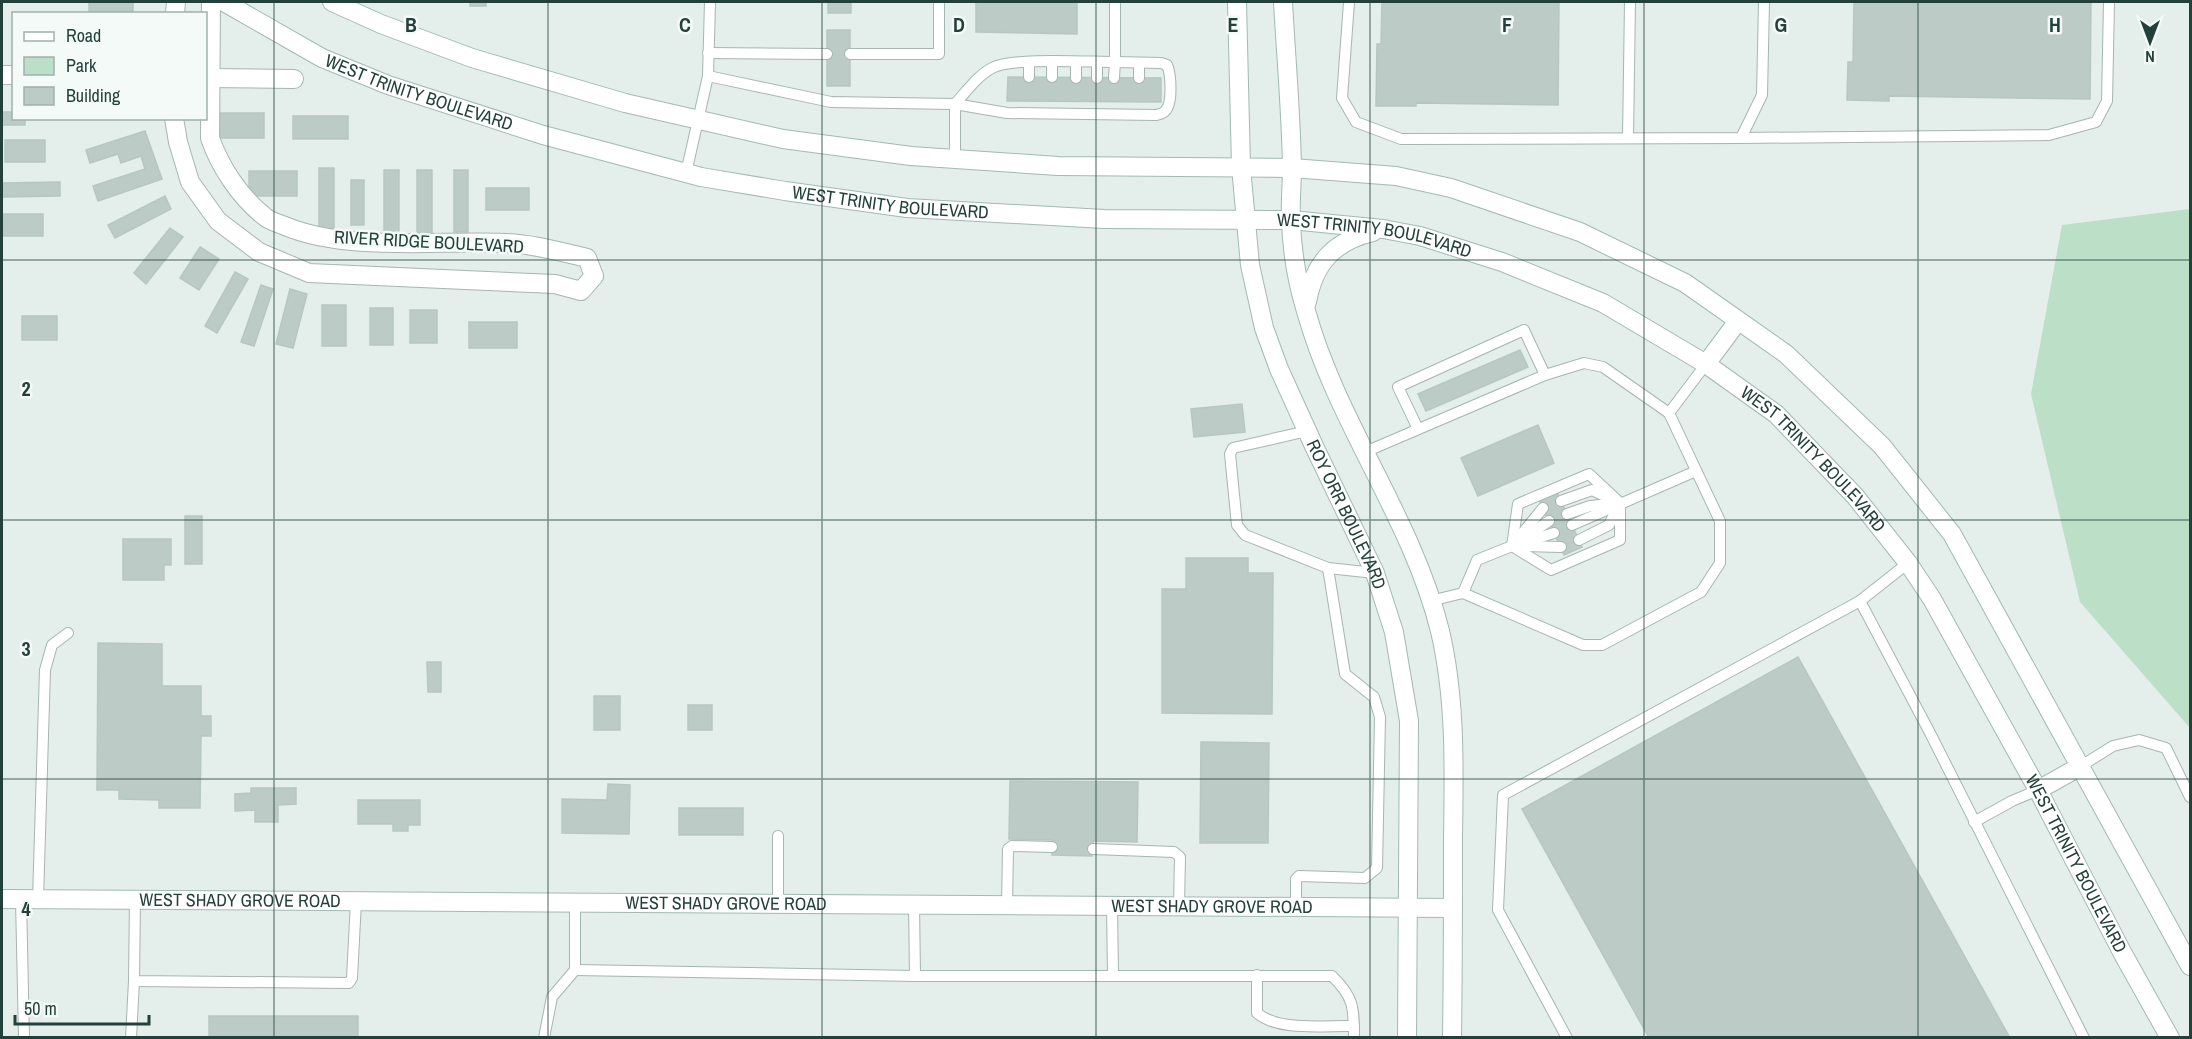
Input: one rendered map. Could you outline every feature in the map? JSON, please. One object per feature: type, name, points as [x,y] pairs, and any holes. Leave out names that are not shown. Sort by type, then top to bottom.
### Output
[{"type":"main road","name":"RIVER RIDGE BOULEVARD","points":[[174,120],[178,142],[190,182],[218,221],[259,252],[309,273],[555,284],[581,291],[594,276],[586,258],[556,251],[509,243],[354,242],[304,234],[265,218],[240,191],[217,157],[210,138],[208,78],[211,2]]},
{"type":"main road","name":"WEST TRINITY BOULEVARD","points":[[224,2],[322,58],[388,85],[543,135],[686,173],[765,188],[886,206],[1104,219],[1291,220],[1383,229],[1420,236],[1502,262],[1593,299],[1706,364],[1776,414],[1855,496],[1908,563],[1932,599],[2038,790],[2122,954],[2170,1038]]},
{"type":"main road","points":[[332,2],[381,24],[472,58],[625,103],[783,139],[866,151],[1058,166],[1292,168],[1396,176],[1451,188],[1580,232],[1685,283],[1785,354],[1882,446],[1952,534],[2190,966]]},
{"type":"main road","name":"ROY ORR BOULEVARD","points":[[1237,2],[1241,167],[1250,265],[1263,328],[1307,432],[1375,573],[1394,632],[1409,721],[1407,1038]]},
{"type":"main road","points":[[1283,2],[1292,168],[1291,220],[1295,262],[1305,310],[1321,357],[1352,429],[1398,518],[1430,601],[1440,631],[1450,687],[1454,765],[1452,1038]]},
{"type":"main road","points":[[208,78],[294,79]]},
{"type":"main road","points":[[1305,310],[1311,282],[1321,263],[1337,246],[1358,236],[1383,229]]},
{"type":"main road","points":[[1706,364],[1738,321]]},
{"type":"main road","points":[[2038,790],[2081,766]]},
{"type":"main road","name":"WEST SHADY GROVE ROAD","points":[[2,899],[1453,908]]},
{"type":"lane","points":[[686,173],[708,76],[710,2]]},
{"type":"lane","points":[[850,54],[939,54],[939,2]]},
{"type":"lane","points":[[1114,78],[1115,2]]},
{"type":"lane","points":[[1349,2],[1342,98],[1356,122],[1401,139],[2049,135],[2096,122],[2108,101],[2109,2]]},
{"type":"lane","points":[[1628,138],[1630,2]]},
{"type":"lane","points":[[1741,138],[1762,95],[1764,2]]},
{"type":"lane","points":[[708,53],[827,54]]},
{"type":"lane","points":[[708,76],[831,102],[955,104],[1007,113],[1029,114],[1156,115],[1165,111],[1170,103],[1170,72],[1167,65],[1114,62],[1014,62],[993,67],[980,77],[955,104],[955,159]]},
{"type":"lane","points":[[1029,62],[1029,77]]},
{"type":"lane","points":[[1052,62],[1052,77]]},
{"type":"lane","points":[[1076,62],[1076,78]]},
{"type":"lane","points":[[1096,62],[1097,78]]},
{"type":"lane","points":[[1139,63],[1139,78]]},
{"type":"lane","points":[[1029,101],[1029,114]]},
{"type":"lane","points":[[1052,101],[1052,114]]},
{"type":"lane","points":[[1076,102],[1076,114]]},
{"type":"lane","points":[[1097,102],[1097,114]]},
{"type":"lane","points":[[1114,102],[1114,115]]},
{"type":"lane","points":[[1139,102],[1140,115]]},
{"type":"lane","points":[[1418,429],[1398,387],[1524,330],[1545,375]]},
{"type":"lane","points":[[1365,452],[1545,375],[1584,363],[1603,367],[1669,413],[1720,521],[1720,563],[1701,592],[1602,645],[1583,645],[1463,593],[1430,601]]},
{"type":"lane","points":[[1669,413],[1706,364]]},
{"type":"lane","points":[[1307,432],[1233,448],[1230,454],[1237,525],[1245,535],[1328,568],[1375,573]]},
{"type":"lane","points":[[1572,525],[1696,471]]},
{"type":"lane","points":[[1589,474],[1620,503],[1620,540],[1551,570],[1512,546],[1518,504],[1589,474]]},
{"type":"lane","points":[[1561,501],[1593,490],[1620,503]]},
{"type":"lane","points":[[1567,514],[1590,506],[1620,503]]},
{"type":"lane","points":[[1579,540],[1608,525],[1620,503]]},
{"type":"lane","points":[[1512,546],[1543,508]]},
{"type":"lane","points":[[1512,546],[1549,521]]},
{"type":"lane","points":[[1463,593],[1477,560],[1554,533]]},
{"type":"lane","points":[[1512,546],[1561,547]]},
{"type":"lane","points":[[1567,1038],[1498,910],[1503,795],[1860,601],[1908,563]]},
{"type":"lane","points":[[1296,907],[1296,879],[1299,876],[1365,878],[1377,868],[1380,717],[1374,697],[1345,674],[1328,568]]},
{"type":"lane","points":[[1860,601],[1929,731],[2084,1038]]},
{"type":"lane","points":[[24,1038],[30,899],[45,670],[51,645],[68,633]]},
{"type":"lane","points":[[2081,766],[2113,746],[2139,740],[2166,748],[2190,797]]},
{"type":"lane","points":[[1974,822],[2038,790]]},
{"type":"lane","points":[[778,836],[778,904]]},
{"type":"lane","points":[[1007,905],[1008,849],[1012,846],[1052,847]]},
{"type":"lane","points":[[1092,849],[1174,852],[1180,857],[1179,906]]},
{"type":"lane","points":[[131,1038],[135,900]]},
{"type":"lane","points":[[134,981],[349,982],[352,978],[356,901]]},
{"type":"lane","points":[[544,1038],[552,997],[575,970],[574,902]]},
{"type":"lane","points":[[914,904],[915,976]]},
{"type":"lane","points":[[1112,906],[1113,975]]},
{"type":"lane","points":[[575,970],[915,976],[1332,976],[1346,989],[1352,1003],[1354,1038]]},
{"type":"lane","points":[[1257,975],[1257,1013],[1266,1020],[1280,1024],[1354,1026]]},
{"type":"green space","points":[[2190,209],[2190,728],[2080,602],[2031,394],[2062,225]]},
{"type":"building","points":[[89,2],[133,2],[133,12],[89,12]]},
{"type":"building","points":[[470,2],[486,2],[486,6],[470,6]]},
{"type":"building","points":[[828,2],[851,2],[851,13],[828,13]]},
{"type":"building","points":[[976,2],[1077,2],[1077,34],[976,32]]},
{"type":"building","points":[[1382,2],[1559,2],[1558,105],[1416,103],[1416,106],[1376,106],[1377,44],[1381,44]]},
{"type":"building","points":[[1854,2],[2091,2],[2090,99],[1889,96],[1889,101],[1847,100],[1848,62],[1853,62]]},
{"type":"building","points":[[827,30],[850,30],[850,86],[827,86]]},
{"type":"building","points":[[1008,77],[1161,78],[1161,102],[1007,101]]},
{"type":"building","points":[[2,112],[12,112],[12,120],[25,120],[25,125],[2,125]]},
{"type":"building","points":[[212,113],[264,113],[264,138],[212,138]]},
{"type":"building","points":[[293,116],[348,116],[348,139],[293,139]]},
{"type":"building","points":[[145,131],[162,179],[98,201],[93,186],[145,169],[141,156],[121,163],[118,154],[90,163],[86,150]]},
{"type":"building","points":[[5,140],[45,140],[45,162],[5,162]]},
{"type":"building","points":[[319,168],[334,168],[334,230],[319,230]]},
{"type":"building","points":[[384,170],[399,170],[399,233],[384,233]]},
{"type":"building","points":[[417,170],[432,170],[432,234],[417,234]]},
{"type":"building","points":[[454,170],[468,170],[468,232],[454,232]]},
{"type":"building","points":[[249,171],[297,171],[297,196],[249,196]]},
{"type":"building","points":[[351,180],[364,180],[364,225],[351,225]]},
{"type":"building","points":[[60,182],[60,196],[2,197],[2,183]]},
{"type":"building","points":[[486,188],[529,188],[529,210],[486,210]]},
{"type":"building","points":[[165,196],[171,209],[115,238],[108,225]]},
{"type":"building","points":[[3,214],[43,214],[43,236],[3,236]]},
{"type":"building","points":[[170,228],[183,237],[146,284],[134,273]]},
{"type":"building","points":[[200,247],[219,259],[199,290],[180,278]]},
{"type":"building","points":[[235,272],[248,279],[217,333],[205,326]]},
{"type":"building","points":[[261,285],[273,289],[254,346],[241,342]]},
{"type":"building","points":[[290,289],[307,294],[293,348],[276,344]]},
{"type":"building","points":[[322,305],[346,305],[346,346],[322,346]]},
{"type":"building","points":[[370,308],[393,308],[393,345],[370,345]]},
{"type":"building","points":[[410,310],[437,310],[437,343],[410,343]]},
{"type":"building","points":[[22,316],[57,316],[57,340],[22,340]]},
{"type":"building","points":[[469,322],[517,322],[517,348],[469,348]]},
{"type":"building","points":[[1520,350],[1528,367],[1426,411],[1418,394]]},
{"type":"building","points":[[1242,404],[1245,432],[1194,437],[1191,409]]},
{"type":"building","points":[[1538,425],[1554,463],[1478,496],[1461,458]]},
{"type":"building","points":[[1557,492],[1582,547],[1564,555],[1539,500]]},
{"type":"building","points":[[185,516],[202,516],[202,564],[185,564]]},
{"type":"building","points":[[123,539],[171,539],[171,565],[164,565],[164,580],[123,580]]},
{"type":"building","points":[[1186,558],[1248,558],[1248,573],[1273,573],[1272,714],[1162,713],[1162,589],[1186,589]]},
{"type":"building","points":[[98,643],[162,644],[162,686],[201,686],[201,716],[211,716],[211,736],[201,736],[200,808],[159,808],[159,800],[119,799],[119,790],[97,790]]},
{"type":"building","points":[[1798,657],[2010,1038],[1649,1038],[1522,809]]},
{"type":"building","points":[[427,662],[441,662],[441,692],[428,692]]},
{"type":"building","points":[[594,696],[620,696],[620,730],[594,730]]},
{"type":"building","points":[[688,705],[712,705],[712,730],[688,730]]},
{"type":"building","points":[[1201,742],[1269,743],[1268,843],[1200,843]]},
{"type":"building","points":[[1010,781],[1138,782],[1137,842],[1093,841],[1092,856],[1052,855],[1052,840],[1009,839]]},
{"type":"building","points":[[608,784],[630,785],[629,834],[562,833],[562,799],[607,800]]},
{"type":"building","points":[[251,788],[296,788],[296,804],[278,805],[278,822],[255,822],[255,810],[235,811],[235,794],[251,793]]},
{"type":"building","points":[[358,800],[420,800],[420,825],[408,825],[408,831],[393,831],[393,824],[358,824]]},
{"type":"building","points":[[679,808],[743,808],[743,835],[679,835]]},
{"type":"building","points":[[209,1016],[358,1016],[358,1038],[209,1038]]}]
